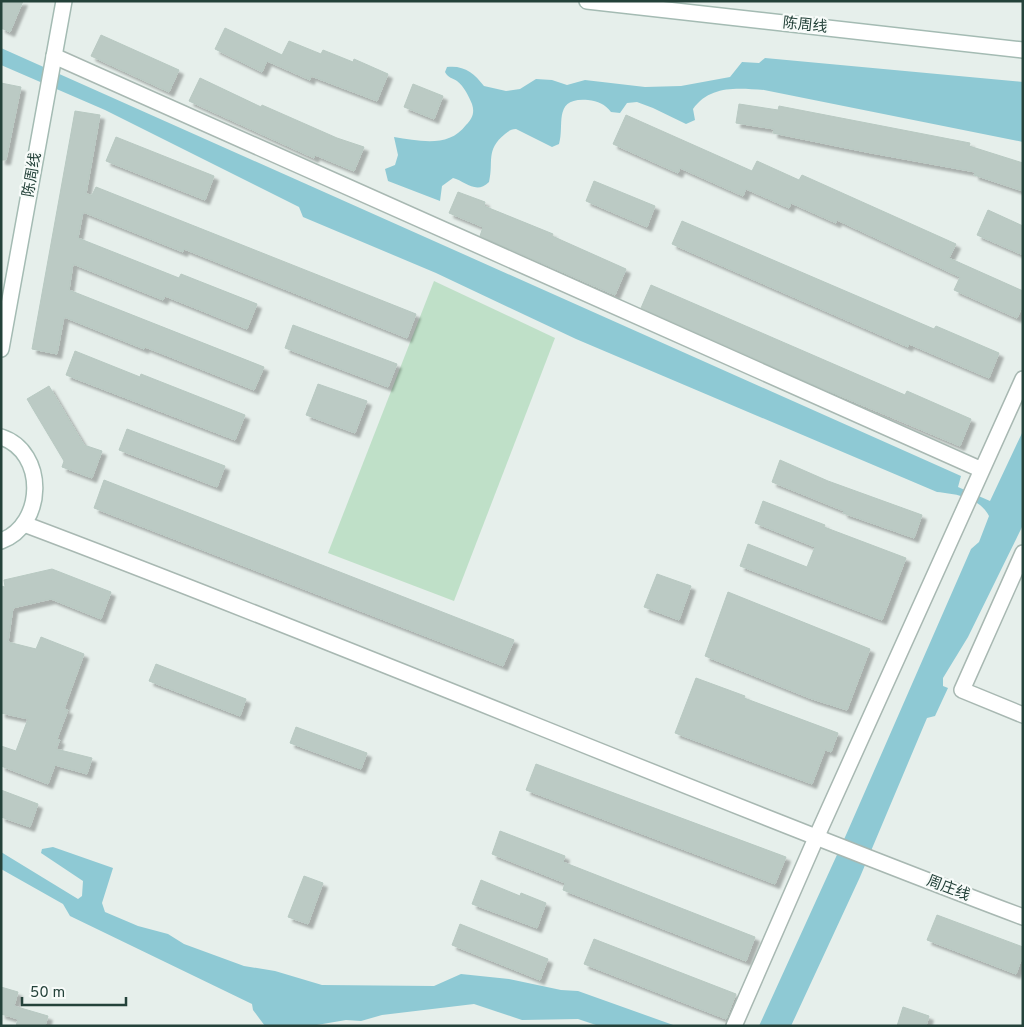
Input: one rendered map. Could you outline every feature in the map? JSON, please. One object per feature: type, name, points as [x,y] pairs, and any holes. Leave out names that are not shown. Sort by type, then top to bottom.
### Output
[{"type":"street","name":"陈周线","points":[[1,349],[64,1]]},
{"type":"street","name":"陈周线","points":[[587,1],[1023,50]]},
{"type":"street","points":[[54,56],[982,470]]},
{"type":"street","points":[[734,1026],[822,840],[1023,379]]},
{"type":"street","points":[[1,437],[21,450],[32,467],[36,487],[33,506],[24,524],[8,539],[1,541]]},
{"type":"street","name":"周庄线","points":[[24,524],[300,630],[874,861],[1023,917]]},
{"type":"street","points":[[1023,553],[962,690],[1023,715]]},
{"type":"green space","points":[[434,281],[555,338],[454,601],[328,553]]},
{"type":"water","points":[[1,48],[961,476],[958,487],[990,501],[1023,431],[1023,525],[968,637],[943,678],[943,686],[948,688],[935,716],[927,718],[860,877],[791,1026],[759,1026],[846,835],[971,549],[979,542],[989,516],[985,510],[966,498],[937,492],[576,339],[436,273],[303,217],[299,207],[105,110],[1,65]]},
{"type":"water","points":[[765,58],[1023,82],[1023,142],[764,90],[734,89],[716,92],[700,101],[693,109],[695,120],[686,124],[637,102],[627,103],[620,113],[611,112],[604,105],[592,100],[577,100],[569,103],[562,114],[559,144],[552,147],[516,129],[510,130],[499,140],[492,151],[489,182],[484,186],[475,187],[453,178],[442,186],[440,201],[388,181],[385,169],[395,165],[398,155],[394,137],[424,141],[443,140],[459,132],[471,118],[473,113],[472,104],[460,83],[446,74],[447,67],[464,69],[476,77],[484,86],[506,91],[520,89],[536,79],[552,80],[567,85],[585,80],[645,87],[681,86],[730,77],[742,62],[759,63]]},
{"type":"water","points":[[53,847],[113,868],[102,903],[105,912],[138,926],[168,934],[184,944],[244,966],[275,971],[322,985],[434,986],[461,974],[509,979],[561,990],[578,991],[676,1026],[599,1026],[578,1019],[522,1020],[474,1004],[382,1015],[361,1021],[346,1020],[311,1026],[265,1026],[253,1010],[252,1004],[70,916],[63,904],[1,869],[1,852],[78,899],[82,896],[83,881],[41,853],[42,849]]},
{"type":"building","points":[[1,1],[23,1],[10,32],[1,28]]},
{"type":"building","points":[[225,28],[282,55],[289,41],[321,54],[323,50],[353,62],[354,59],[388,74],[377,101],[311,76],[310,80],[267,61],[262,72],[215,49]]},
{"type":"building","points":[[101,35],[179,70],[169,92],[91,56]]},
{"type":"building","points":[[200,78],[261,107],[262,105],[337,138],[364,147],[354,171],[315,155],[314,158],[189,101]]},
{"type":"building","points":[[1,83],[21,87],[6,160],[1,160]]},
{"type":"building","points":[[413,84],[443,96],[434,119],[404,107]]},
{"type":"building","points":[[739,104],[778,110],[779,106],[970,143],[969,146],[1023,163],[1023,191],[974,175],[975,172],[773,133],[774,129],[736,123]]},
{"type":"building","points":[[75,111],[100,115],[86,194],[92,195],[96,187],[416,314],[407,338],[184,249],[183,252],[83,212],[78,238],[179,278],[181,274],[257,304],[247,329],[165,296],[163,300],[73,264],[69,290],[264,367],[254,390],[64,317],[57,354],[32,349]]},
{"type":"building","points":[[626,115],[752,171],[757,161],[799,180],[802,175],[956,244],[949,258],[1023,291],[1023,305],[1017,318],[954,290],[960,277],[837,220],[836,223],[791,203],[789,208],[746,189],[743,196],[680,168],[678,173],[613,144]]},
{"type":"building","points":[[116,137],[214,176],[205,200],[106,161]]},
{"type":"building","points":[[594,181],[655,206],[647,227],[586,201]]},
{"type":"building","points":[[458,192],[485,202],[484,206],[553,234],[552,236],[626,269],[615,295],[480,236],[483,227],[449,213]]},
{"type":"building","points":[[988,210],[1023,226],[1023,255],[977,235]]},
{"type":"building","points":[[682,221],[934,329],[936,326],[999,353],[989,378],[909,344],[908,347],[672,244]]},
{"type":"building","points":[[651,285],[905,395],[907,391],[971,419],[960,446],[819,387],[641,308]]},
{"type":"building","points":[[293,325],[397,364],[388,387],[285,348]]},
{"type":"building","points":[[75,351],[140,377],[141,374],[245,415],[235,440],[66,375]]},
{"type":"building","points":[[318,384],[367,401],[355,433],[306,415]]},
{"type":"building","points":[[49,386],[84,445],[102,451],[92,478],[62,467],[64,461],[27,399]]},
{"type":"building","points":[[127,429],[225,466],[217,487],[119,450]]},
{"type":"building","points":[[780,460],[828,481],[922,515],[914,538],[843,513],[844,511],[772,482]]},
{"type":"building","points":[[104,480],[514,640],[503,666],[94,508]]},
{"type":"building","points":[[763,501],[825,525],[824,527],[906,558],[882,620],[740,566],[748,544],[807,567],[815,547],[755,523]]},
{"type":"building","points":[[52,569],[111,592],[101,619],[51,599],[13,608],[8,642],[36,649],[41,637],[84,654],[64,709],[68,710],[57,739],[60,740],[56,749],[92,758],[87,774],[55,765],[48,784],[1,766],[1,746],[16,751],[28,719],[1,713],[1,586],[5,587],[4,580]]},
{"type":"building","points":[[657,574],[691,586],[679,620],[644,607]]},
{"type":"building","points":[[728,592],[870,649],[847,710],[812,699],[705,656]]},
{"type":"building","points":[[156,664],[246,699],[240,716],[149,681]]},
{"type":"building","points":[[696,678],[838,733],[831,752],[825,750],[812,784],[675,733]]},
{"type":"building","points":[[296,727],[367,753],[361,769],[290,743]]},
{"type":"building","points":[[536,764],[786,857],[775,884],[526,790]]},
{"type":"building","points":[[1,790],[38,804],[30,827],[1,817]]},
{"type":"building","points":[[500,831],[565,856],[563,862],[755,937],[746,961],[563,890],[565,883],[492,854]]},
{"type":"building","points":[[304,876],[323,883],[308,924],[288,917]]},
{"type":"building","points":[[481,880],[520,896],[521,893],[546,903],[537,928],[472,904]]},
{"type":"building","points":[[937,915],[1023,947],[1023,955],[1016,974],[927,940]]},
{"type":"building","points":[[460,924],[548,959],[540,980],[452,945]]},
{"type":"building","points":[[594,939],[736,994],[726,1019],[584,964]]},
{"type":"building","points":[[1,987],[18,992],[14,1006],[48,1016],[45,1026],[16,1026],[18,1019],[1,1014]]},
{"type":"building","points":[[903,1007],[929,1016],[926,1026],[897,1026]]}]
